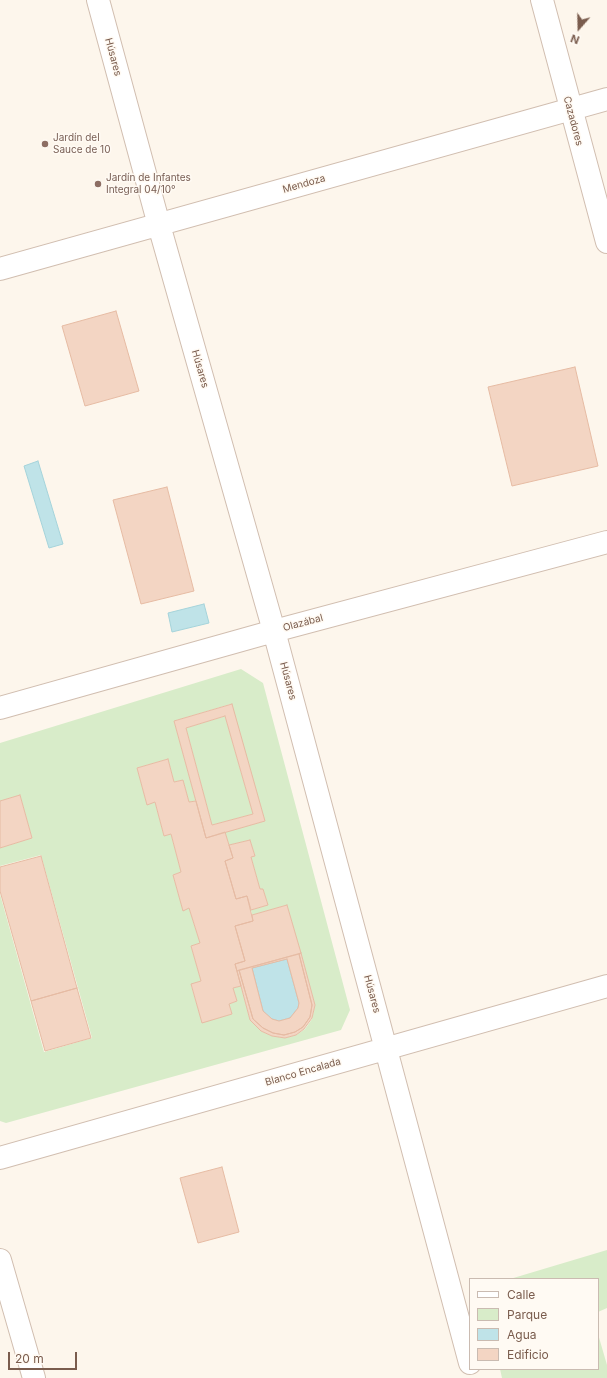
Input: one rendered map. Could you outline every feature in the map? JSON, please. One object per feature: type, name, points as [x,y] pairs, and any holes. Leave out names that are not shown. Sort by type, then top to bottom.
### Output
[{"type":"street","name":"Húsares","points":[[98,0],[158,224],[274,631],[387,1048],[469,1359]]},
{"type":"street","name":"Cazadores","points":[[542,0],[570,109],[607,242]]},
{"type":"street","name":"Mendoza","points":[[0,269],[607,98]]},
{"type":"street","name":"Olazábal","points":[[0,708],[274,631],[607,542]]},
{"type":"street","name":"Blanco Encalada","points":[[0,1158],[607,986]]},
{"type":"street","points":[[0,1260],[34,1378]]},
{"type":"green space","points":[[241,669],[263,683],[350,1010],[341,1030],[6,1123],[0,1121],[0,894],[44,1052],[92,1038],[41,855],[0,866],[0,848],[32,838],[20,795],[0,801],[0,743]],"holes":[[[231,704],[265,821],[225,832],[229,845],[250,840],[255,856],[251,857],[260,889],[263,889],[268,905],[251,910],[252,915],[287,905],[315,1005],[312,1019],[305,1029],[296,1035],[285,1038],[272,1036],[261,1031],[250,1020],[241,986],[233,988],[237,1001],[229,1004],[232,1014],[202,1022],[191,985],[201,981],[191,946],[200,943],[189,908],[183,910],[173,875],[181,872],[171,834],[164,836],[155,802],[147,804],[137,768],[168,759],[174,782],[183,780],[189,802],[196,801],[174,721]]]},
{"type":"green space","points":[[225,716],[253,814],[212,825],[186,728]]},
{"type":"green space","points":[[607,1250],[607,1308],[599,1312],[599,1278],[513,1278]]},
{"type":"green space","points":[[599,1337],[607,1365],[607,1378],[502,1378],[500,1370],[599,1370]]},
{"type":"water","points":[[38,461],[63,544],[49,548],[24,466]]},
{"type":"water","points":[[204,604],[209,623],[172,632],[168,613]]},
{"type":"water","points":[[287,959],[299,1003],[298,1008],[290,1018],[279,1021],[272,1019],[263,1011],[252,968]]},
{"type":"building","points":[[116,311],[139,391],[85,406],[62,326]]},
{"type":"building","points":[[575,367],[598,466],[512,486],[488,387]]},
{"type":"building","points":[[167,487],[194,591],[141,604],[113,500]]},
{"type":"building","points":[[232,704],[265,821],[206,838],[174,721]],"holes":[[[225,716],[253,814],[212,825],[186,728]]]},
{"type":"building","points":[[168,759],[174,782],[183,780],[189,802],[196,801],[206,838],[225,832],[233,858],[225,861],[236,899],[247,896],[253,921],[235,926],[245,961],[235,964],[241,986],[233,988],[237,1001],[229,1004],[232,1014],[202,1023],[191,984],[201,981],[191,946],[200,943],[189,908],[183,911],[173,875],[181,872],[171,834],[164,836],[155,802],[147,805],[137,768]]},
{"type":"building","points":[[20,795],[32,838],[0,848],[0,801]]},
{"type":"building","points":[[250,840],[255,856],[251,857],[260,889],[263,889],[268,905],[251,910],[247,896],[236,899],[225,861],[233,858],[229,845]]},
{"type":"building","points":[[41,856],[77,988],[31,1001],[0,891],[0,867]]},
{"type":"building","points":[[287,905],[301,953],[237,971],[235,964],[245,961],[235,926],[253,921],[252,915]]},
{"type":"building","points":[[301,953],[315,1005],[312,1018],[304,1029],[296,1035],[285,1038],[272,1036],[261,1031],[250,1020],[237,971],[239,970],[253,1019],[263,1028],[273,1033],[284,1035],[295,1032],[303,1027],[310,1017],[312,1005],[299,954]]},
{"type":"building","points":[[299,954],[312,1005],[310,1017],[303,1027],[295,1032],[284,1035],[273,1033],[263,1028],[253,1019],[239,970]],"holes":[[[287,959],[299,1003],[298,1008],[290,1018],[279,1021],[272,1019],[263,1011],[252,968]]]},
{"type":"building","points":[[77,988],[91,1038],[45,1051],[31,1001]]},
{"type":"building","points":[[222,1167],[239,1232],[198,1243],[180,1178]]},
{"type":"place","name":"Jardín del Sauce de 10","points":[[45,144]]},
{"type":"place","name":"Jardín de Infantes Integral 04/10°","points":[[98,184]]}]
